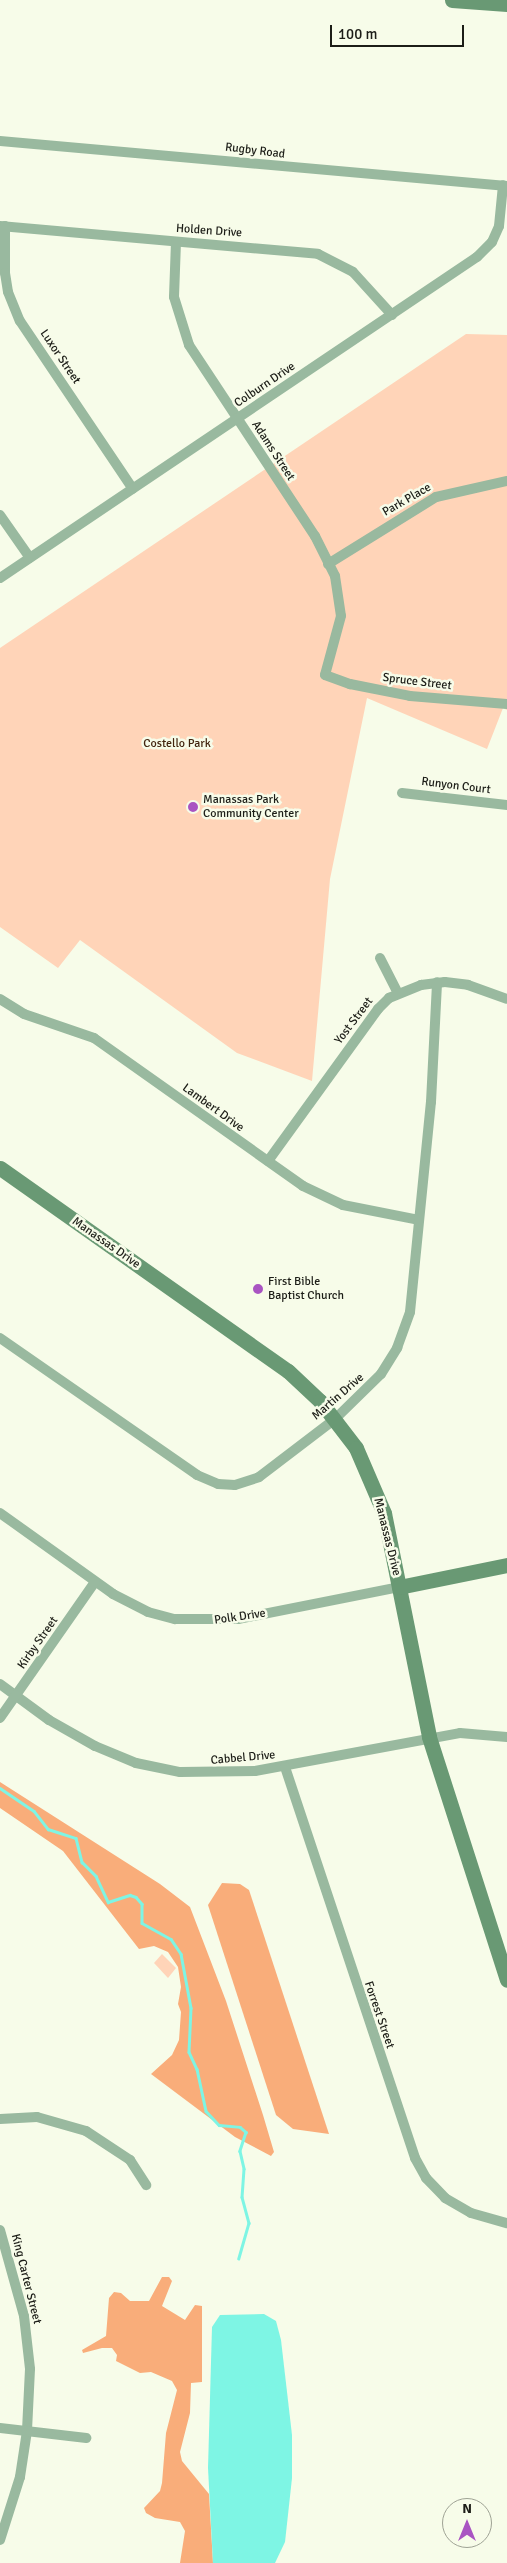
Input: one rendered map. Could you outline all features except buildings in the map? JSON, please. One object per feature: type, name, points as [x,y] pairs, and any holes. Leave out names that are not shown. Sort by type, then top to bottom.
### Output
[{"type":"main road","points":[[452,0],[507,4]]},
{"type":"main road","name":"Manassas Drive","points":[[0,1168],[281,1366],[308,1389],[335,1419],[356,1448],[376,1490],[399,1587],[429,1737],[507,1978]]},
{"type":"main road","name":"Polk Drive","points":[[399,1587],[507,1565]]},
{"type":"street","name":"Rugby Road","points":[[0,142],[505,186]]},
{"type":"street","name":"Colburn Drive","points":[[0,578],[477,257],[492,242],[503,209],[505,186]]},
{"type":"street","name":"Holden Drive","points":[[3,226],[318,254],[354,272],[392,314]]},
{"type":"street","name":"Luxor Street","points":[[3,226],[8,292],[20,321],[133,489]]},
{"type":"street","name":"Adams Street","points":[[176,242],[174,297],[184,332],[197,361],[315,536],[339,591],[341,616],[325,675]]},
{"type":"street","name":"Park Place","points":[[328,564],[436,496],[507,481]]},
{"type":"street","points":[[0,515],[30,558]]},
{"type":"street","name":"Spruce Street","points":[[325,675],[350,684],[410,696],[507,704]]},
{"type":"street","name":"Runyon Court","points":[[402,793],[507,805]]},
{"type":"street","points":[[380,958],[398,993]]},
{"type":"street","name":"Yost Street","points":[[268,1161],[378,1008],[398,993],[437,982],[461,984],[507,999]]},
{"type":"street","name":"Martin Drive","points":[[0,1338],[197,1475],[218,1484],[235,1485],[259,1477],[335,1419],[376,1381],[402,1337],[412,1302],[431,1102],[437,982]]},
{"type":"street","name":"Lambert Drive","points":[[0,999],[24,1014],[68,1026],[94,1038],[303,1186],[343,1205],[419,1220]]},
{"type":"street","name":"Polk Drive","points":[[0,1513],[95,1582],[148,1612],[196,1622],[238,1619],[399,1587]]},
{"type":"street","name":"Kirby Street","points":[[0,1718],[95,1582]]},
{"type":"street","name":"Cabbel Drive","points":[[0,1684],[66,1730],[136,1763],[210,1774],[285,1767],[429,1737],[468,1732],[507,1737]]},
{"type":"street","name":"Forrest Street","points":[[285,1767],[415,2158],[426,2178],[445,2198],[471,2213],[507,2223]]},
{"type":"street","points":[[0,2119],[37,2117],[86,2130],[130,2160],[146,2185]]},
{"type":"street","name":"King Carter Street","points":[[0,2230],[16,2284],[28,2342],[27,2431],[20,2477],[0,2540]]},
{"type":"street","points":[[0,2428],[86,2438]]},
{"type":"green space","name":"Costello Park","points":[[466,334],[507,335],[507,710],[503,708],[487,749],[367,698],[330,879],[312,1081],[237,1053],[80,940],[58,968],[0,927],[0,648]]},
{"type":"green space","points":[[162,1954],[176,1968],[168,1978],[154,1963]]},
{"type":"shaded area","points":[[0,1782],[160,1884],[190,1907],[226,2001],[274,2152],[271,2156],[235,2137],[151,2074],[172,2055],[179,2040],[181,2012],[178,2004],[181,1987],[178,1967],[168,1952],[154,1946],[139,1949],[63,1851],[0,1808]]},
{"type":"shaded area","points":[[222,1883],[240,1884],[249,1890],[329,2134],[293,2129],[276,2115],[208,1905]]},
{"type":"shaded area","points":[[162,2277],[169,2277],[172,2281],[162,2306],[185,2320],[195,2305],[202,2306],[202,2382],[191,2383],[190,2413],[180,2452],[182,2461],[209,2494],[213,2563],[180,2563],[185,2531],[180,2522],[155,2518],[146,2513],[144,2508],[160,2491],[162,2483],[166,2433],[177,2390],[172,2381],[151,2372],[140,2373],[116,2361],[117,2355],[112,2348],[102,2348],[83,2353],[82,2350],[106,2336],[109,2298],[114,2292],[121,2293],[130,2301],[149,2301]]},
{"type":"water","points":[[264,2314],[276,2321],[281,2340],[292,2435],[292,2478],[285,2542],[275,2563],[213,2563],[208,2468],[212,2327],[220,2315]]},
{"type":"waterway","points":[[0,1788],[34,1811],[48,1829],[76,1838],[82,1862],[96,1876],[108,1902],[130,1895],[136,1897],[142,1904],[142,1923],[171,1939],[181,1954],[191,2008],[189,2052],[197,2069],[206,2111],[219,2125],[240,2127],[246,2132],[240,2151],[244,2169],[242,2197],[249,2223],[239,2259]]},
{"type":"place","name":"Manassas Park Community Center","points":[[193,807]]},
{"type":"place","name":"First Bible Baptist Church","points":[[258,1289]]}]
